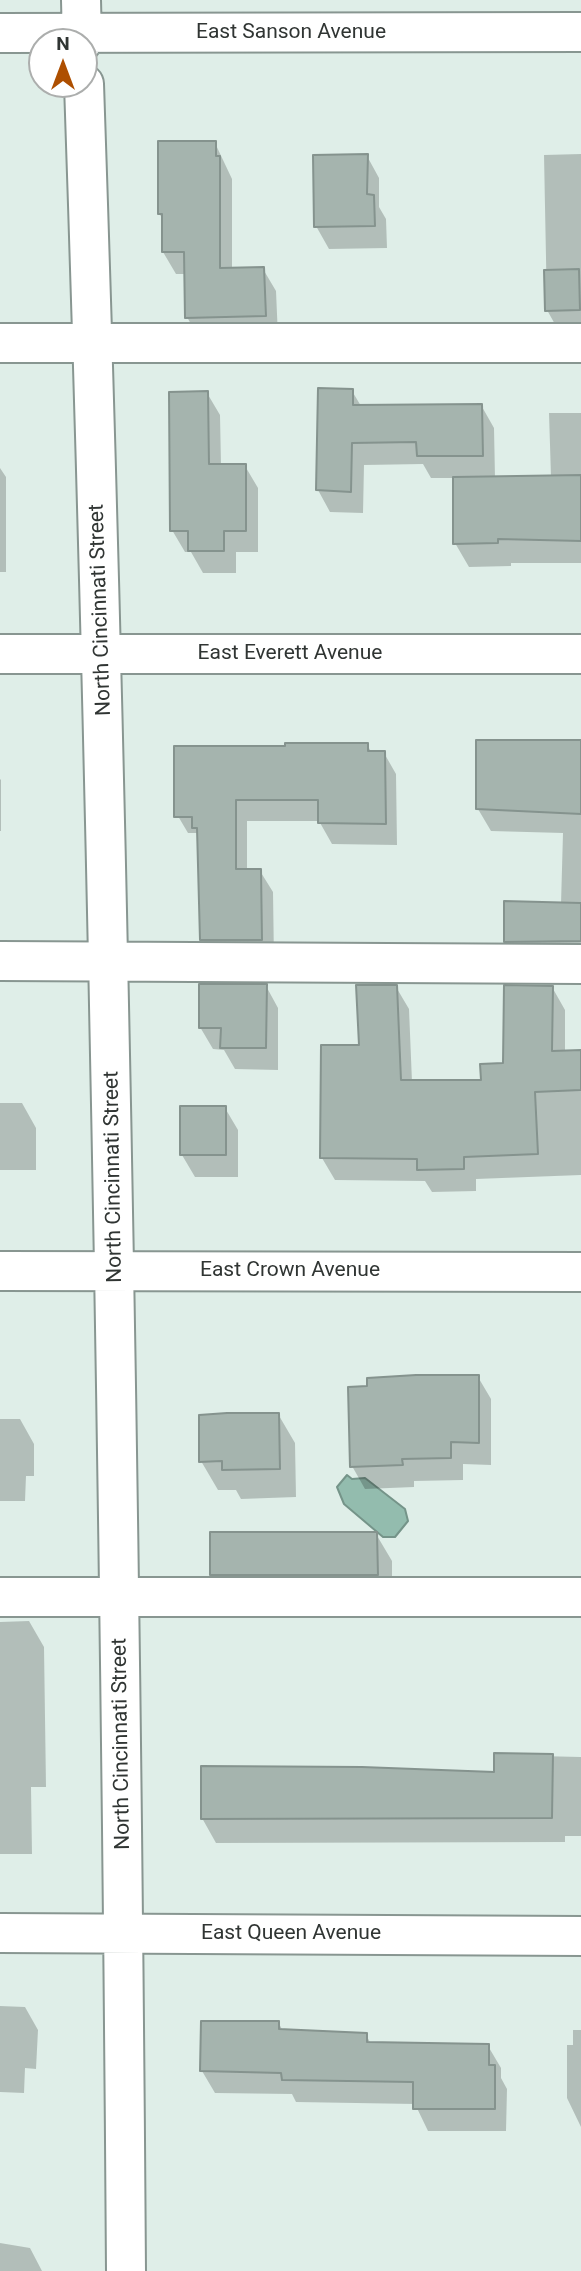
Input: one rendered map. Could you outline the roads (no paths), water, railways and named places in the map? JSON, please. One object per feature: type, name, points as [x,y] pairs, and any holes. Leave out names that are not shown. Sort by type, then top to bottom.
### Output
[{"type":"street","name":"East Sanson Avenue","points":[[0,33],[82,25],[581,32]]},
{"type":"street","name":"North Cincinnati Street","points":[[84,98],[110,962],[127,2271]]},
{"type":"street","points":[[0,342],[581,343]]},
{"type":"street","name":"East Everett Avenue","points":[[0,654],[581,654]]},
{"type":"street","points":[[0,961],[581,964]]},
{"type":"street","name":"East Crown Avenue","points":[[0,1271],[581,1272]]},
{"type":"street","points":[[0,1597],[581,1597]]},
{"type":"street","name":"East Queen Avenue","points":[[0,1933],[581,1936]]}]
